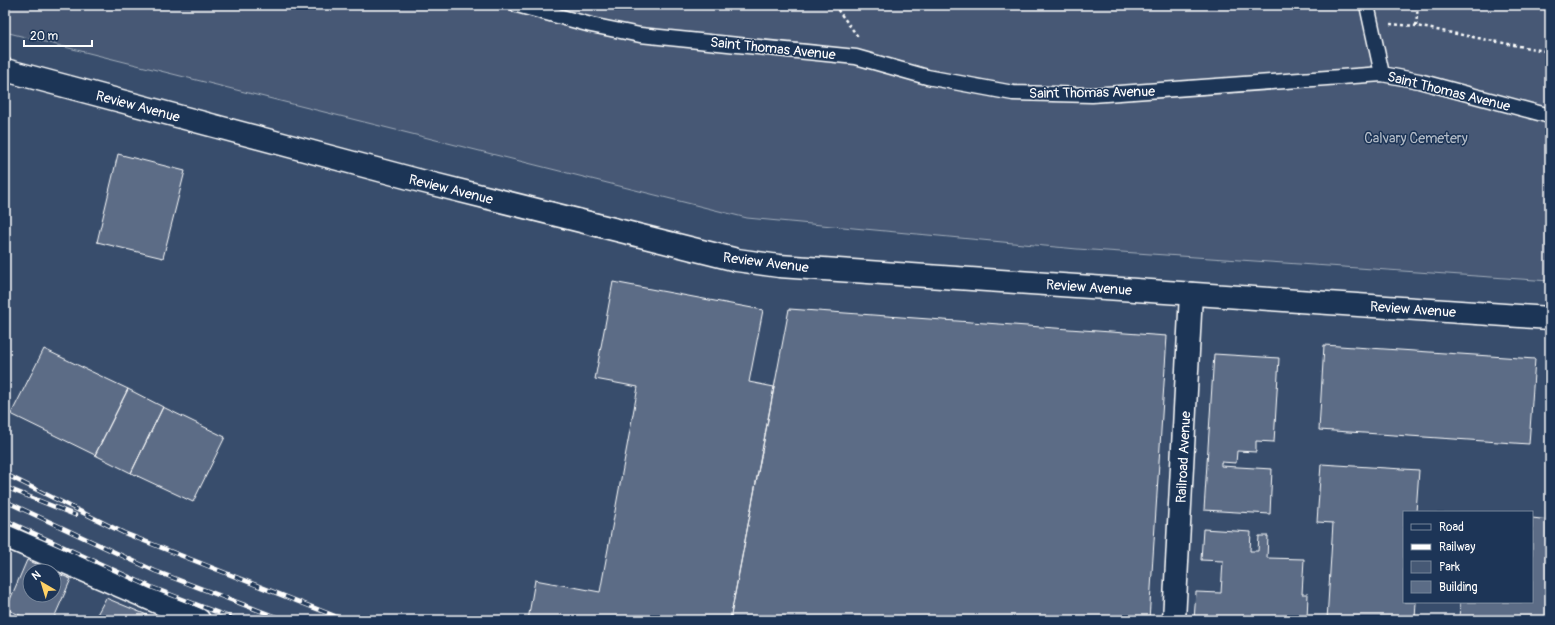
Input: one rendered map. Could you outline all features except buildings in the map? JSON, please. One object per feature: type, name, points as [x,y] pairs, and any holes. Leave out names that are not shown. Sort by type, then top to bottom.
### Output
[{"type":"main road","name":"Review Avenue","points":[[5,70],[417,180],[737,260],[779,266],[1550,318]]},
{"type":"main road","name":"Railroad Avenue","points":[[1174,620],[1192,294]]},
{"type":"main road","points":[[5,536],[199,620]]},
{"type":"lane","name":"Saint Thomas Avenue","points":[[517,5],[591,26],[640,35],[856,57],[877,62],[905,72],[987,90],[1013,93],[1065,96],[1121,94],[1382,74],[1419,81],[1550,116]]},
{"type":"lane","points":[[1367,5],[1382,74]]},
{"type":"path","points":[[834,5],[877,62]]},
{"type":"path","points":[[1416,26],[1418,5]]},
{"type":"path","points":[[1372,23],[1416,26],[1550,52]]},
{"type":"shaded area","points":[[5,32],[747,218],[1077,249],[1550,281],[1550,620],[5,620]]},
{"type":"green space","name":"Calvary Cemetery","points":[[5,5],[1550,5],[1550,281],[1077,249],[747,218],[5,32]]},
{"type":"railway","points":[[5,474],[124,533],[345,620]]},
{"type":"railway","points":[[5,487],[75,515]]},
{"type":"railway","points":[[5,501],[155,571],[284,620]]},
{"type":"railway","points":[[5,520],[151,587],[237,620]]}]
